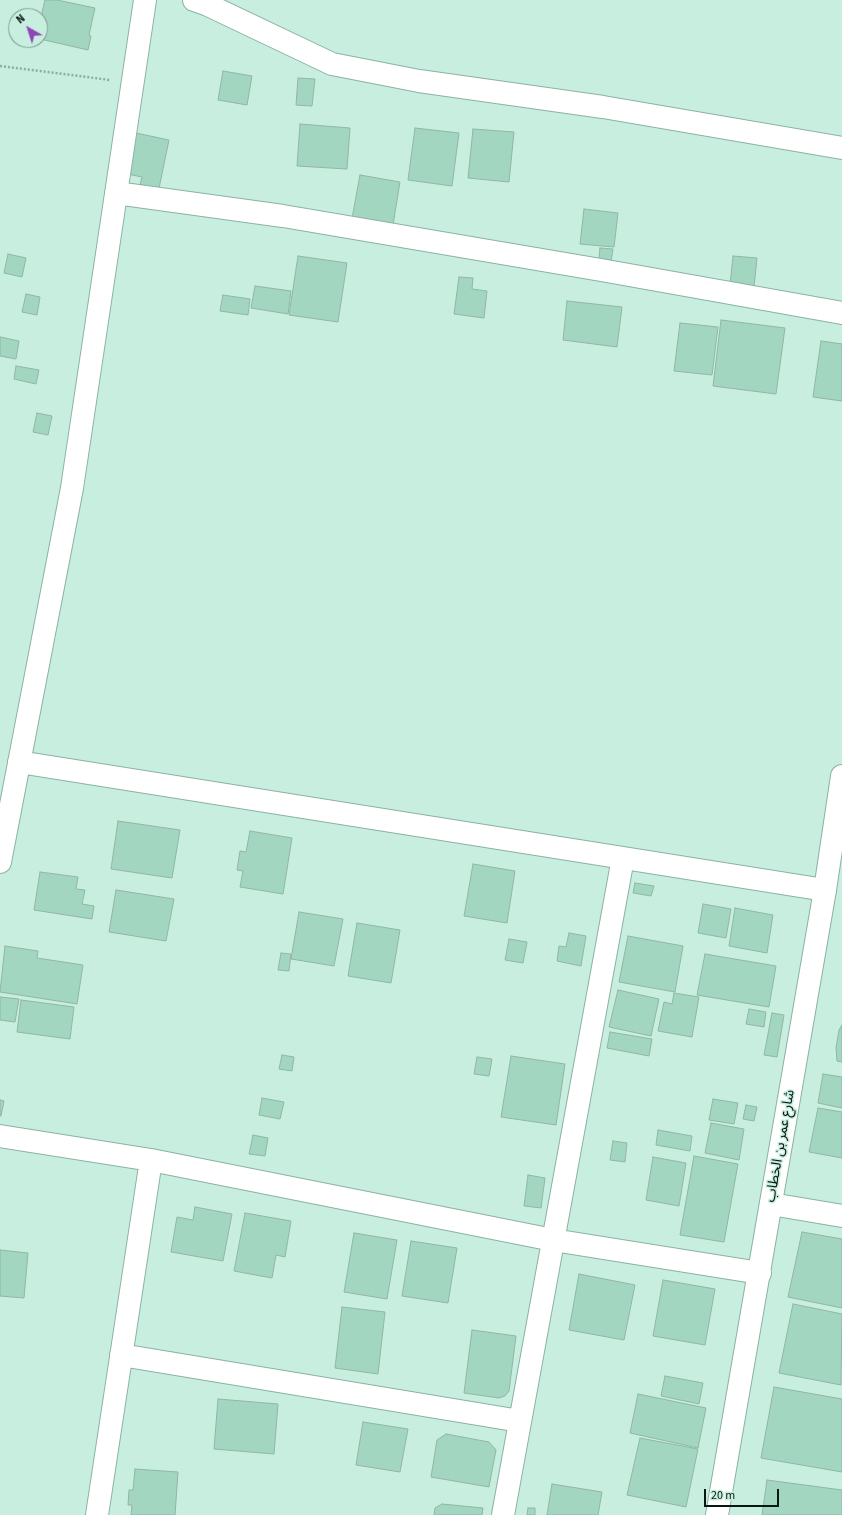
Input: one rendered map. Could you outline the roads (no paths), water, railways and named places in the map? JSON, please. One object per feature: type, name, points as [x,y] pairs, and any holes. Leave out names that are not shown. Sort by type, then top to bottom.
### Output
[{"type":"street","points":[[0,862],[72,488],[145,0]]},
{"type":"street","points":[[194,0],[208,5],[332,64],[419,81],[603,106],[842,148]]},
{"type":"street","points":[[116,193],[283,216],[842,313]]},
{"type":"street","points":[[19,762],[825,890]]},
{"type":"street","name":"شارع عمر بن الخطاب","points":[[717,1515],[825,890],[842,776]]},
{"type":"street","points":[[502,1515],[623,858]]},
{"type":"street","points":[[0,1136],[152,1160],[553,1240],[760,1273]]},
{"type":"street","points":[[97,1515],[152,1160]]},
{"type":"street","points":[[770,1204],[842,1216]]},
{"type":"street","points":[[122,1355],[520,1421]]}]
